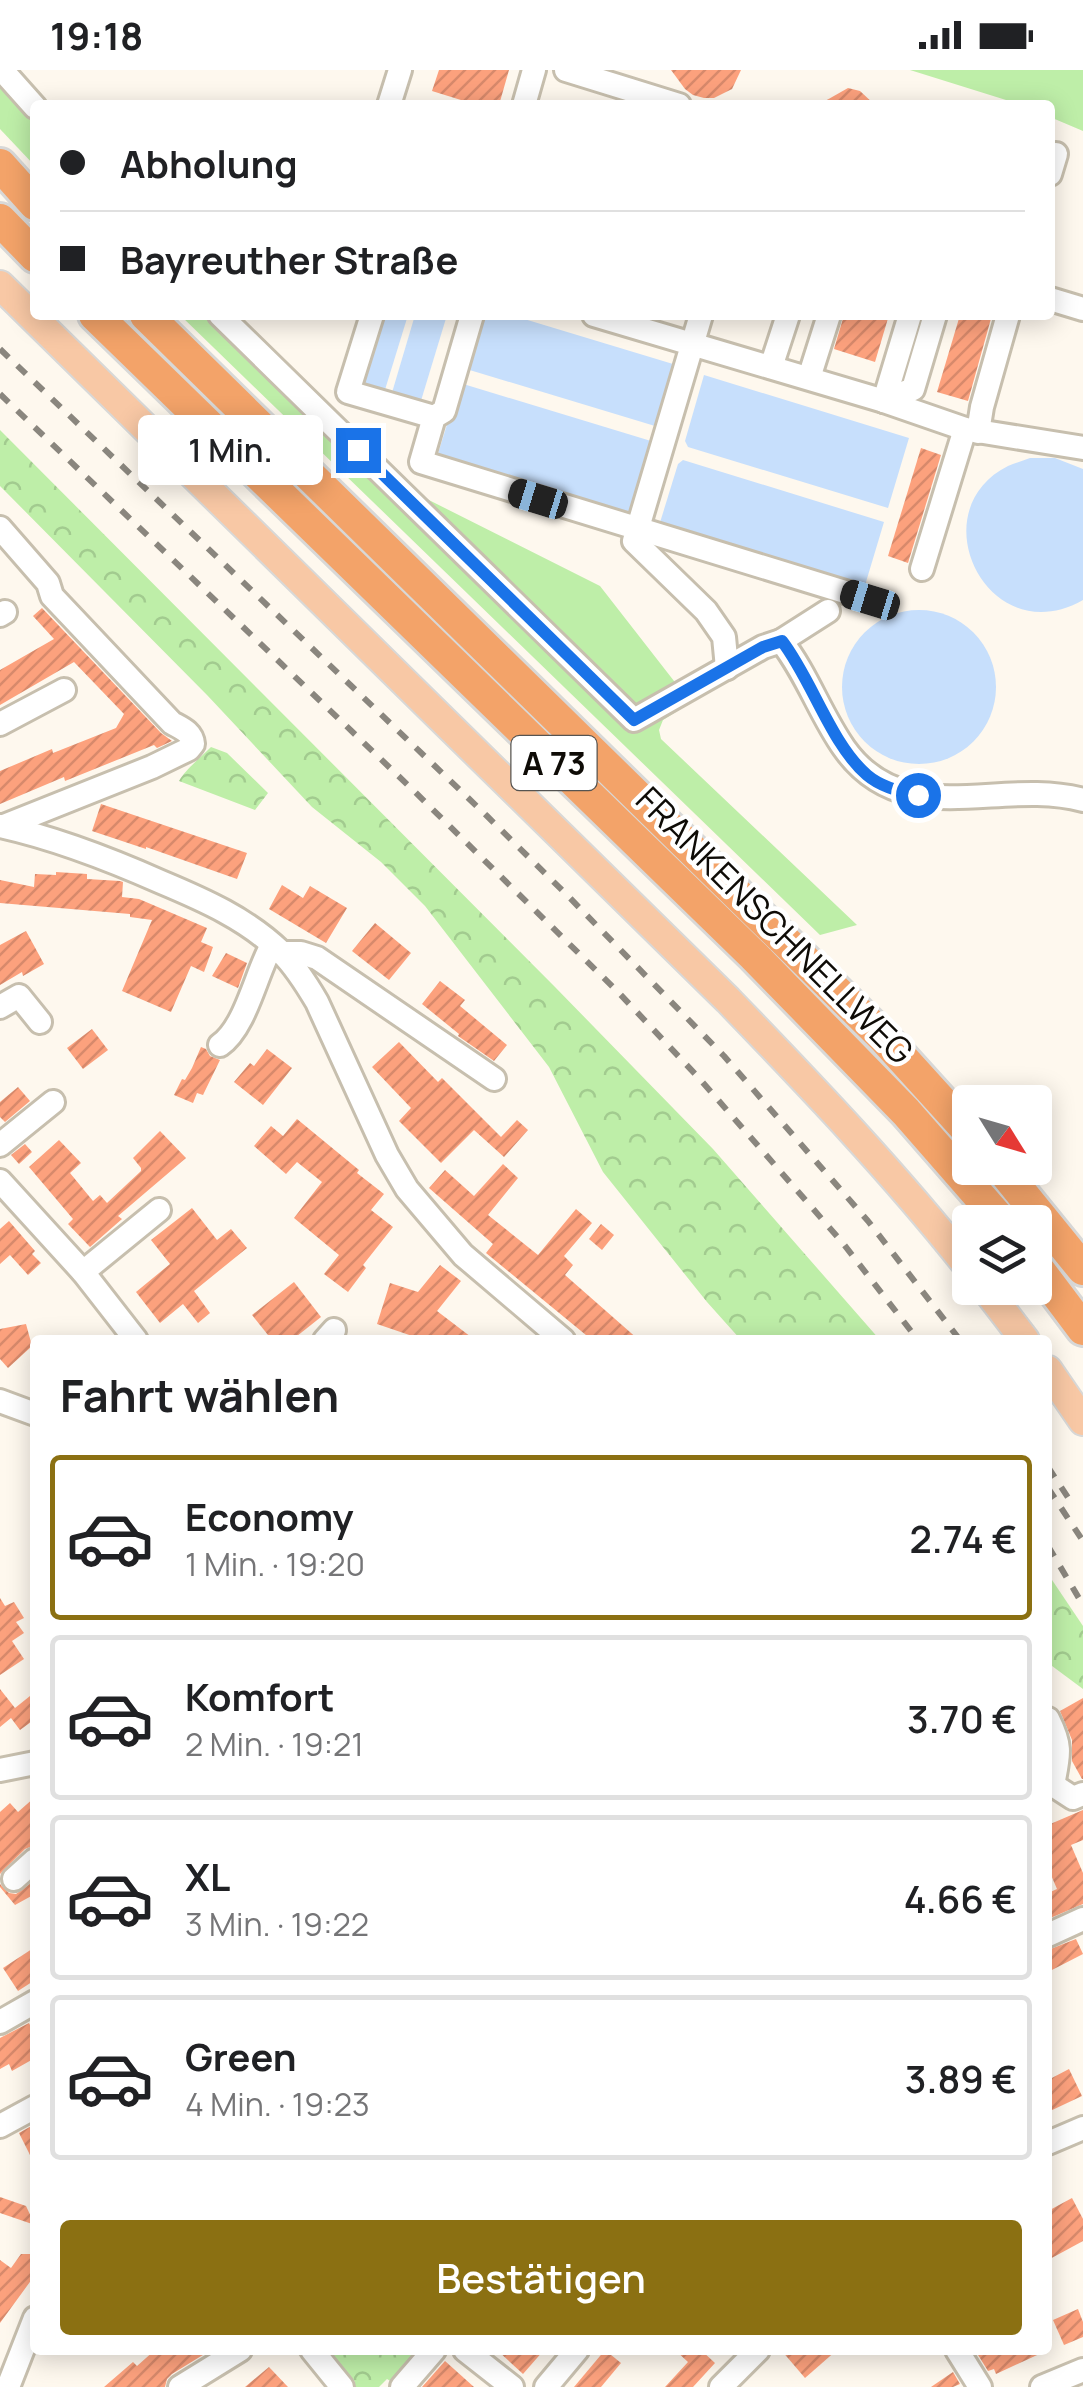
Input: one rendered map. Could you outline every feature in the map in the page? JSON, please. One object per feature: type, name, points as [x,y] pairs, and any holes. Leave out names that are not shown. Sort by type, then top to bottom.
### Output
[{"type":"highway","points":[[0,165],[30,198]]},
{"type":"highway","points":[[0,220],[30,251]]},
{"type":"highway","name":"FRANKENSCHNELLWEG","points":[[101,320],[754,956],[906,1112],[987,1205]]},
{"type":"highway","name":"FRANKENSCHNELLWEG","points":[[151,320],[884,1037],[952,1113]]},
{"type":"highway","points":[[1015,1185],[1083,1269]]},
{"type":"highway","points":[[1052,1287],[1083,1328]]},
{"type":"main road","points":[[0,285],[30,314]]},
{"type":"main road","points":[[36,320],[728,1000],[952,1246]]},
{"type":"main road","points":[[997,1305],[1021,1335]]},
{"type":"main road","points":[[1052,1376],[1083,1421]]},
{"type":"street","points":[[2,70],[30,101]]},
{"type":"street","points":[[391,100],[400,70]]},
{"type":"street","points":[[525,100],[534,70]]},
{"type":"street","points":[[566,70],[662,100]]},
{"type":"street","points":[[1055,301],[1083,309]]},
{"type":"street","points":[[225,320],[634,720],[763,647],[782,641],[828,611]]},
{"type":"street","points":[[370,320],[348,392],[434,418]]},
{"type":"street","points":[[471,320],[444,412],[434,418],[422,462],[870,600]]},
{"type":"street","points":[[611,320],[972,430],[1083,448]]},
{"type":"street","points":[[700,320],[634,541],[706,611],[724,637],[727,668]]},
{"type":"street","points":[[772,367],[786,320]]},
{"type":"street","points":[[809,378],[827,320]]},
{"type":"street","points":[[884,401],[908,320]]},
{"type":"street","points":[[884,401],[913,389],[934,320]]},
{"type":"street","points":[[922,569],[982,407],[1007,320]]},
{"type":"street","points":[[0,528],[48,583],[52,596],[172,723],[186,731],[193,744],[152,767],[2,826]]},
{"type":"street","points":[[782,641],[798,662],[844,748],[868,776],[897,792],[938,799],[1029,794],[1083,800]]},
{"type":"street","points":[[0,724],[64,690]]},
{"type":"street","points":[[2,826],[50,839],[172,886],[224,911],[277,949],[318,1002],[387,1155],[407,1189],[462,1255],[557,1335]]},
{"type":"street","points":[[220,1045],[230,1038],[239,1021],[263,961],[277,949]]},
{"type":"street","points":[[277,949],[318,958],[494,1079]]},
{"type":"street","points":[[0,1007],[19,996],[40,1022]]},
{"type":"street","points":[[0,1145],[54,1102]]},
{"type":"street","points":[[0,1182],[83,1272],[132,1335]]},
{"type":"street","points":[[83,1272],[159,1210]]},
{"type":"street","points":[[0,1401],[30,1412]]},
{"type":"street","points":[[1052,1726],[1059,1750],[1052,1778]]},
{"type":"street","points":[[3,1765],[30,1762]]},
{"type":"street","points":[[1052,1787],[1073,1798],[1083,1794]]},
{"type":"street","points":[[14,1879],[30,1865]]},
{"type":"street","points":[[1052,1933],[1083,1919]]},
{"type":"street","points":[[0,2022],[30,2005]]},
{"type":"street","points":[[0,2126],[30,2110]]},
{"type":"street","points":[[1052,2141],[1083,2128]]},
{"type":"street","points":[[8,2387],[30,2331]]},
{"type":"street","points":[[180,2387],[232,2355]]},
{"type":"street","points":[[316,2355],[342,2387]]},
{"type":"street","points":[[402,2387],[430,2355]]},
{"type":"street","points":[[471,2355],[512,2387]]},
{"type":"street","points":[[546,2387],[572,2355]]},
{"type":"street","points":[[721,2387],[753,2355]]},
{"type":"street","points":[[960,2355],[980,2387]]},
{"type":"street","points":[[1042,2387],[1083,2370]]},
{"type":"green space","points":[[0,70],[30,100],[30,161],[0,129]]},
{"type":"green space","points":[[910,70],[1083,70],[1083,131],[1055,119],[1055,100],[1006,100]]},
{"type":"green space","points":[[185,320],[234,320],[399,485],[600,586],[674,681],[687,705],[663,720],[661,739],[857,925],[820,935]]},
{"type":"green space","points":[[0,430],[713,1149],[876,1335],[737,1335],[603,1172],[549,1067],[425,906],[381,862],[312,807],[0,486]]},
{"type":"green space","points":[[211,747],[227,753],[268,793],[255,810],[179,781]]},
{"type":"green space","points":[[1052,1580],[1083,1626],[1083,1689],[1052,1666]]},
{"type":"green space","points":[[333,2355],[416,2355],[392,2382],[387,2379],[379,2387],[352,2387],[355,2382]]},
{"type":"water","points":[[374,320],[406,320],[384,393],[355,385]]},
{"type":"water","points":[[414,320],[445,320],[420,404],[391,396]]},
{"type":"water","points":[[477,320],[528,320],[673,364],[655,426],[463,368]]},
{"type":"water","points":[[704,375],[909,438],[888,508],[688,447],[685,441]]},
{"type":"water","points":[[460,383],[651,441],[626,522],[435,463]]},
{"type":"water","points":[[1030,458],[1055,458],[1083,469],[1083,600],[1049,612],[1019,608],[994,593],[976,570],[967,542],[968,514],[981,487],[1008,466]]},
{"type":"water","points":[[683,460],[884,522],[863,592],[658,529],[678,464]]},
{"type":"water","points":[[919,610],[948,616],[973,633],[990,658],[996,687],[990,716],[973,741],[948,758],[919,764],[890,758],[865,741],[848,716],[842,687],[848,658],[865,633],[890,616]]},
{"type":"building","points":[[439,70],[509,70],[500,100],[461,100],[432,91]]},
{"type":"building","points":[[671,70],[741,70],[732,89],[714,98],[704,98],[685,89]]},
{"type":"building","points":[[848,88],[860,91],[870,100],[827,100]]},
{"type":"building","points":[[843,320],[888,320],[875,362],[834,349]]},
{"type":"building","points":[[959,320],[991,320],[968,401],[937,392]]},
{"type":"building","points":[[921,448],[941,455],[908,563],[888,556]]},
{"type":"building","points":[[42,608],[172,741],[65,781],[64,777],[0,804],[0,771],[116,728],[124,714],[74,662],[0,705],[0,670],[54,639],[33,616]]},
{"type":"building","points":[[101,804],[247,853],[237,879],[92,831]]},
{"type":"building","points":[[56,872],[123,882],[122,897],[139,899],[207,928],[201,942],[213,947],[204,972],[191,966],[171,1012],[122,991],[152,920],[130,914],[0,903],[0,880],[34,887],[35,874]]},
{"type":"building","points":[[282,885],[303,898],[310,886],[347,908],[326,943],[269,909]]},
{"type":"building","points":[[375,923],[411,953],[389,980],[352,951]]},
{"type":"building","points":[[26,931],[44,964],[0,985],[0,945]]},
{"type":"building","points":[[226,953],[247,963],[238,988],[212,976]]},
{"type":"building","points":[[440,981],[465,1000],[460,1006],[507,1045],[494,1061],[422,1004]]},
{"type":"building","points":[[92,1029],[108,1050],[83,1069],[67,1048]]},
{"type":"building","points":[[399,1042],[501,1137],[517,1120],[528,1130],[504,1157],[474,1130],[441,1163],[399,1121],[411,1108],[372,1067]]},
{"type":"building","points":[[201,1047],[220,1060],[203,1095],[197,1093],[193,1103],[174,1095]]},
{"type":"building","points":[[267,1049],[292,1068],[263,1105],[234,1082]]},
{"type":"building","points":[[18,1087],[30,1101],[5,1122],[0,1117],[0,1102]]},
{"type":"building","points":[[297,1119],[384,1194],[371,1210],[393,1227],[363,1265],[366,1268],[348,1292],[324,1274],[339,1255],[294,1218],[322,1182],[297,1162],[286,1174],[254,1146],[271,1126],[283,1136]]},
{"type":"building","points":[[160,1131],[186,1158],[118,1216],[122,1219],[90,1247],[68,1224],[73,1219],[29,1167],[59,1140],[81,1163],[70,1173],[93,1201],[100,1195],[107,1203],[141,1171],[133,1158]]},
{"type":"building","points":[[25,1144],[32,1152],[19,1164],[11,1155]]},
{"type":"building","points":[[503,1164],[518,1178],[488,1215],[538,1255],[576,1209],[592,1223],[564,1256],[573,1265],[565,1275],[633,1335],[586,1335],[486,1253],[493,1244],[429,1188],[445,1170],[474,1196]]},
{"type":"building","points":[[192,1208],[217,1240],[231,1229],[247,1248],[194,1291],[210,1313],[198,1323],[183,1304],[160,1323],[136,1292],[170,1264],[151,1240]]},
{"type":"building","points":[[9,1221],[41,1263],[28,1275],[10,1255],[0,1264],[0,1229]]},
{"type":"building","points":[[601,1224],[614,1235],[602,1250],[589,1239]]},
{"type":"building","points":[[440,1265],[461,1281],[437,1311],[468,1335],[409,1335],[377,1324],[390,1283],[418,1292]]},
{"type":"building","points":[[294,1282],[321,1317],[298,1335],[268,1335],[252,1315]]},
{"type":"building","points":[[26,1324],[30,1339],[30,1348],[8,1368],[0,1359],[0,1329]]},
{"type":"building","points":[[0,1598],[5,1606],[14,1602],[24,1618],[16,1622],[24,1633],[12,1641],[24,1659],[0,1675]]},
{"type":"building","points":[[0,1689],[15,1708],[30,1696],[30,1723],[20,1730],[11,1718],[0,1727]]},
{"type":"building","points":[[1083,1698],[1082,1779],[1072,1761],[1072,1740],[1060,1711]]},
{"type":"building","points":[[30,1801],[30,1847],[0,1874],[0,1812],[10,1803],[18,1812]]},
{"type":"building","points":[[1083,1810],[1083,1840],[1071,1845],[1083,1873],[1083,1904],[1052,1917],[1052,1891],[1057,1889],[1052,1877],[1052,1823]]},
{"type":"building","points":[[0,1884],[9,1893],[16,1894],[30,1884],[30,1897],[15,1905]]},
{"type":"building","points":[[1076,1939],[1083,1954],[1052,1970],[1052,1948]]},
{"type":"building","points":[[30,1950],[30,1983],[18,1991],[3,1968]]},
{"type":"building","points":[[29,2023],[30,2061],[12,2071],[9,2064],[0,2069],[0,2038]]},
{"type":"building","points":[[1069,2069],[1082,2096],[1052,2110],[1052,2078]]},
{"type":"building","points":[[30,2127],[30,2155],[19,2133]]},
{"type":"building","points":[[0,2197],[26,2206],[30,2223],[0,2213]]},
{"type":"building","points":[[1072,2198],[1083,2219],[1083,2241],[1052,2258],[1052,2209]]},
{"type":"building","points":[[21,2254],[30,2254],[30,2282],[0,2323],[0,2260],[11,2268]]},
{"type":"building","points":[[1078,2309],[1083,2337],[1064,2345],[1053,2320]]},
{"type":"building","points":[[149,2355],[203,2355],[172,2374],[165,2387],[104,2387],[133,2362],[137,2366]]},
{"type":"building","points":[[502,2355],[540,2355],[523,2374]]},
{"type":"building","points":[[601,2355],[611,2355],[621,2363],[601,2387],[574,2387]]},
{"type":"building","points":[[680,2355],[706,2355],[715,2363],[693,2387],[665,2387],[688,2362]]},
{"type":"building","points":[[785,2355],[831,2355],[805,2378]]},
{"type":"building","points":[[978,2355],[1037,2355],[996,2374],[994,2369],[988,2371]]},
{"type":"building","points":[[445,2361],[474,2387],[422,2387]]},
{"type":"building","points":[[269,2367],[288,2387],[245,2387]]},
{"type":"building","points":[[953,2372],[960,2384],[931,2387]]},
{"type":"railway","points":[[0,349],[487,816],[724,1056],[868,1221],[956,1335]]},
{"type":"railway","points":[[0,394],[618,992],[842,1242],[914,1335]]},
{"type":"railway","points":[[1052,1473],[1069,1499]]},
{"type":"railway","points":[[1052,1494],[1083,1541]]},
{"type":"railway","points":[[1052,1553],[1083,1605]]},
{"type":"route","points":[[358,450],[634,720],[763,647],[782,641],[798,662],[844,748],[868,776],[897,792],[918,795]]}]
